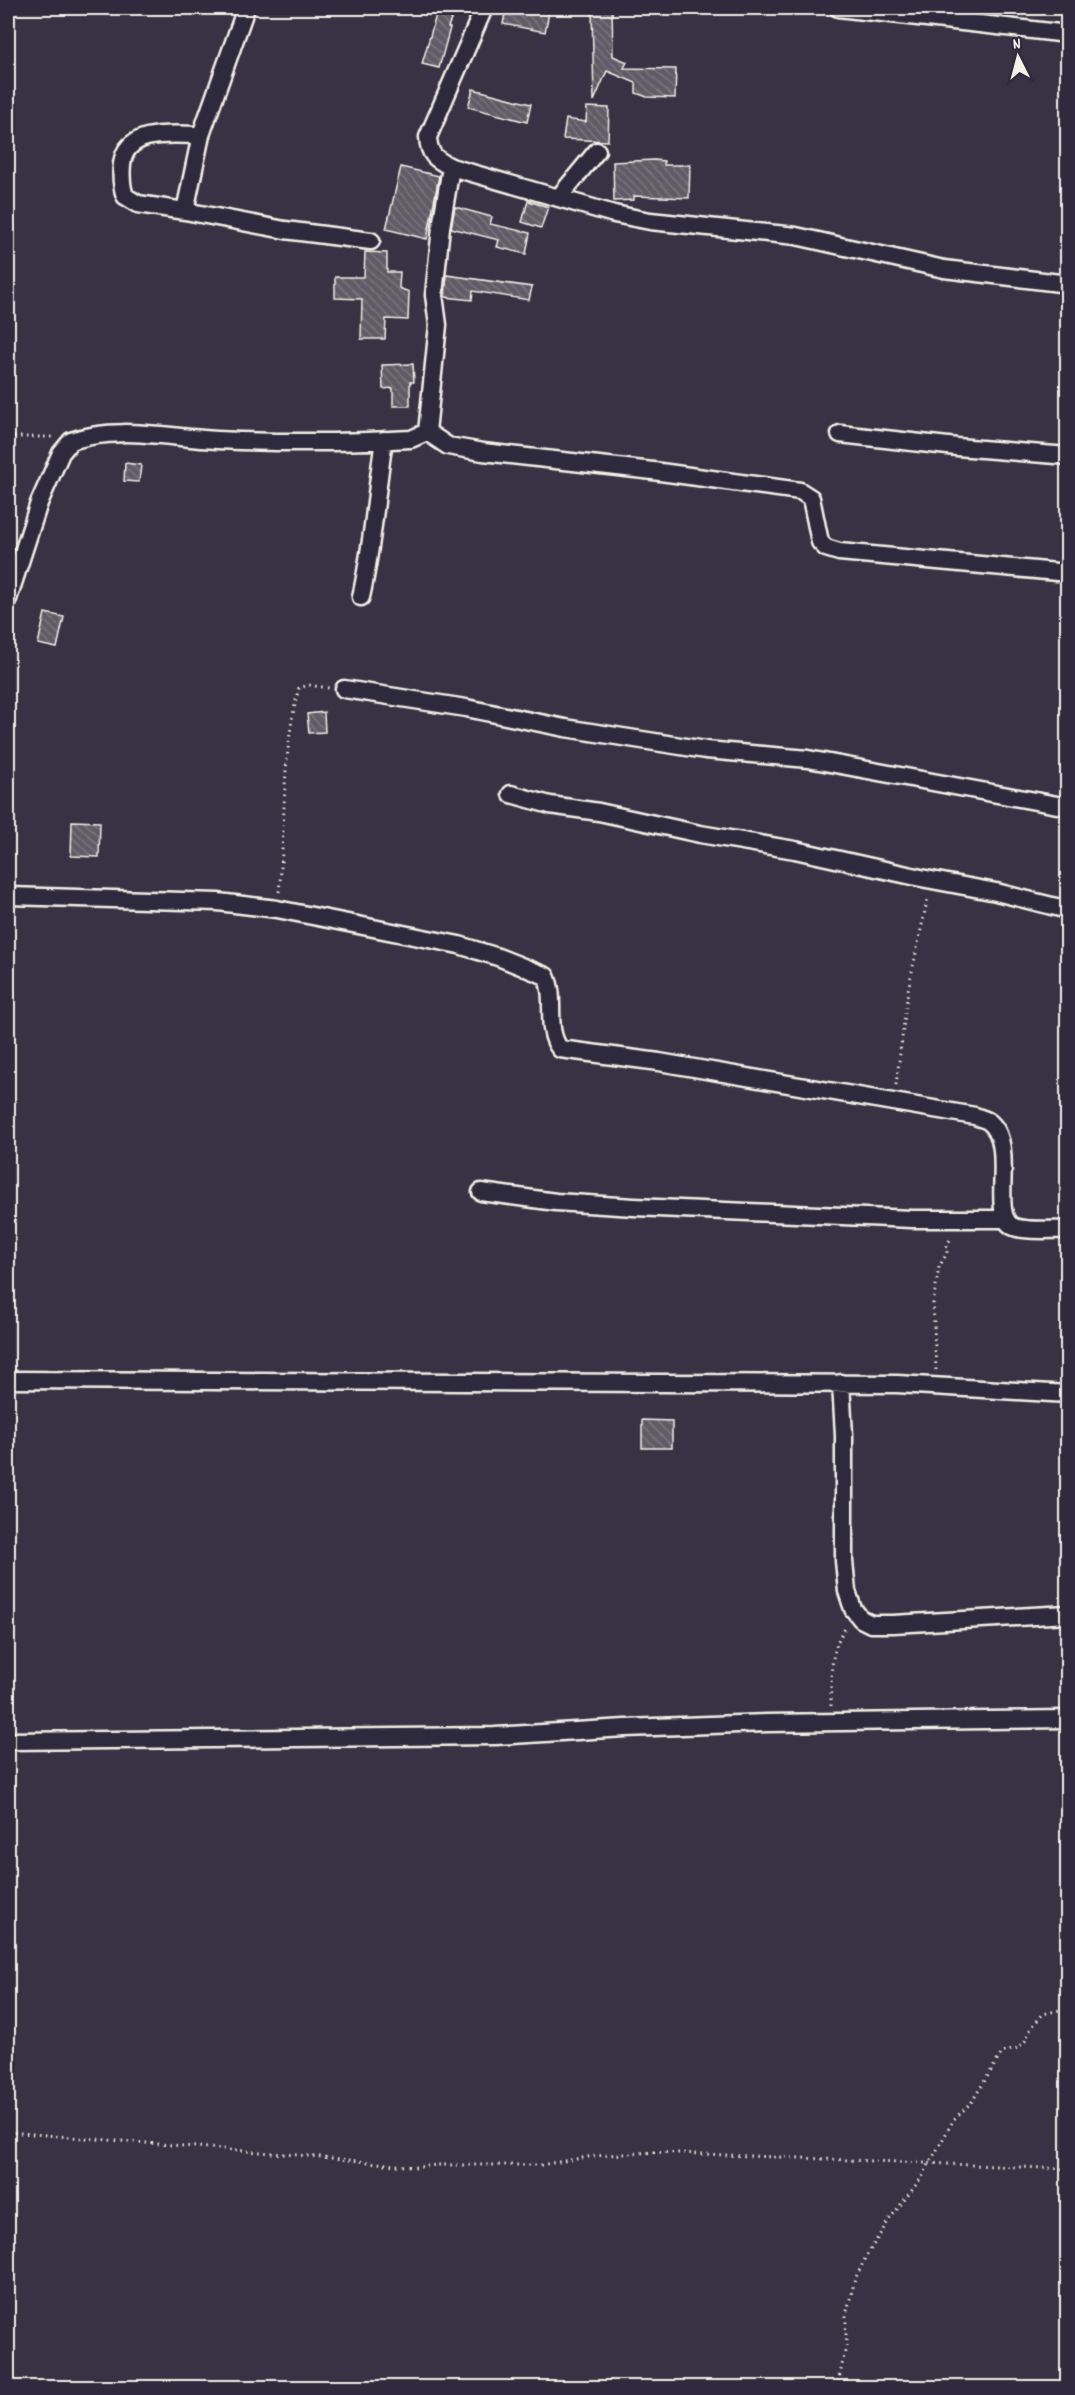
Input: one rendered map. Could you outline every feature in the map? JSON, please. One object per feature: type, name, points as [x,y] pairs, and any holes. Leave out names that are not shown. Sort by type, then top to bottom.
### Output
[{"type":"street","points":[[185,211],[201,135],[246,8]]},
{"type":"street","points":[[484,8],[428,137],[430,152],[434,158],[451,167],[559,196],[614,214],[650,221],[796,236],[944,269],[1068,284]]},
{"type":"street","points":[[838,8],[1068,34]]},
{"type":"street","points":[[201,135],[157,135],[141,138],[128,146],[122,159],[121,173],[125,196],[138,204],[285,230],[371,241]]},
{"type":"street","points":[[559,196],[597,151]]},
{"type":"street","points":[[427,432],[438,325],[434,295],[441,227],[451,167]]},
{"type":"street","points":[[8,598],[32,521],[50,475],[66,444],[76,439],[121,432],[190,439],[308,444],[411,439],[427,432]]},
{"type":"street","points":[[427,432],[448,446],[474,451],[653,471],[800,491],[812,498],[820,542],[826,548],[839,552],[1068,573]]},
{"type":"street","points":[[840,434],[1068,456]]},
{"type":"street","points":[[361,597],[371,552],[372,520],[384,440]]},
{"type":"street","points":[[344,689],[706,750],[808,759],[1068,807]]},
{"type":"street","points":[[511,794],[550,805],[599,812],[700,834],[795,850],[1068,910]]},
{"type":"street","points":[[8,896],[218,902],[277,909],[459,945],[546,976],[552,1032],[554,1042],[560,1049],[660,1062],[975,1116],[988,1121],[996,1130],[1001,1144],[1002,1207],[1011,1226],[1022,1229],[1068,1230]]},
{"type":"street","points":[[481,1192],[556,1202],[634,1208],[964,1220],[1006,1219]]},
{"type":"street","points":[[8,1380],[841,1383],[1068,1394]]},
{"type":"street","points":[[841,1383],[844,1435],[844,1561],[847,1591],[853,1609],[861,1619],[872,1624],[893,1624],[1068,1614]]},
{"type":"street","points":[[8,1741],[495,1736],[625,1728],[1068,1719]]},
{"type":"path","points":[[8,437],[76,439]]},
{"type":"path","points":[[277,909],[288,745],[299,688],[309,685],[344,689]]},
{"type":"path","points":[[891,1101],[898,1081],[908,990],[933,879]]},
{"type":"path","points":[[936,1387],[933,1304],[936,1283],[939,1267],[947,1253],[947,1244],[964,1220]]},
{"type":"path","points":[[832,1723],[831,1690],[836,1644],[839,1636],[857,1614]]},
{"type":"path","points":[[837,2388],[845,2354],[846,2315],[855,2279],[867,2255],[889,2220],[922,2177],[954,2119],[971,2103],[1002,2053],[1018,2048],[1043,2014],[1068,2008]]},
{"type":"path","points":[[8,2132],[322,2157],[414,2167],[438,2164],[541,2165],[586,2157],[656,2152],[1068,2169]]},
{"type":"building","points":[[438,8],[456,8],[448,27],[450,28],[439,68],[422,64]]},
{"type":"building","points":[[506,8],[550,8],[545,32],[503,24]]},
{"type":"building","points":[[612,8],[613,56],[627,62],[624,68],[676,69],[675,98],[647,97],[636,93],[636,83],[607,71],[594,101],[592,9]]},
{"type":"building","points":[[473,89],[531,104],[527,122],[468,107]]},
{"type":"building","points":[[587,107],[609,108],[608,141],[563,139],[566,119],[586,122]]},
{"type":"building","points":[[664,161],[664,165],[690,165],[689,198],[634,196],[634,200],[614,201],[613,162]]},
{"type":"building","points":[[401,167],[439,176],[427,239],[386,229]]},
{"type":"building","points":[[528,201],[548,207],[541,228],[522,222]]},
{"type":"building","points":[[455,207],[492,217],[490,224],[530,233],[526,254],[497,247],[499,240],[451,228]]},
{"type":"building","points":[[365,252],[387,253],[387,272],[400,272],[399,288],[409,292],[408,320],[386,319],[385,339],[361,339],[362,299],[335,298],[335,277],[364,277]]},
{"type":"building","points":[[447,275],[532,287],[529,300],[473,291],[472,300],[445,297]]},
{"type":"building","points":[[413,364],[414,382],[410,382],[410,406],[393,406],[393,388],[383,389],[382,365]]},
{"type":"building","points":[[125,463],[141,465],[139,482],[124,481]]},
{"type":"building","points":[[45,613],[64,617],[57,648],[38,644]]},
{"type":"building","points":[[324,712],[325,732],[309,733],[307,714]]},
{"type":"building","points":[[72,821],[100,822],[99,857],[71,856]]},
{"type":"building","points":[[642,1420],[672,1421],[672,1448],[642,1448]]}]
